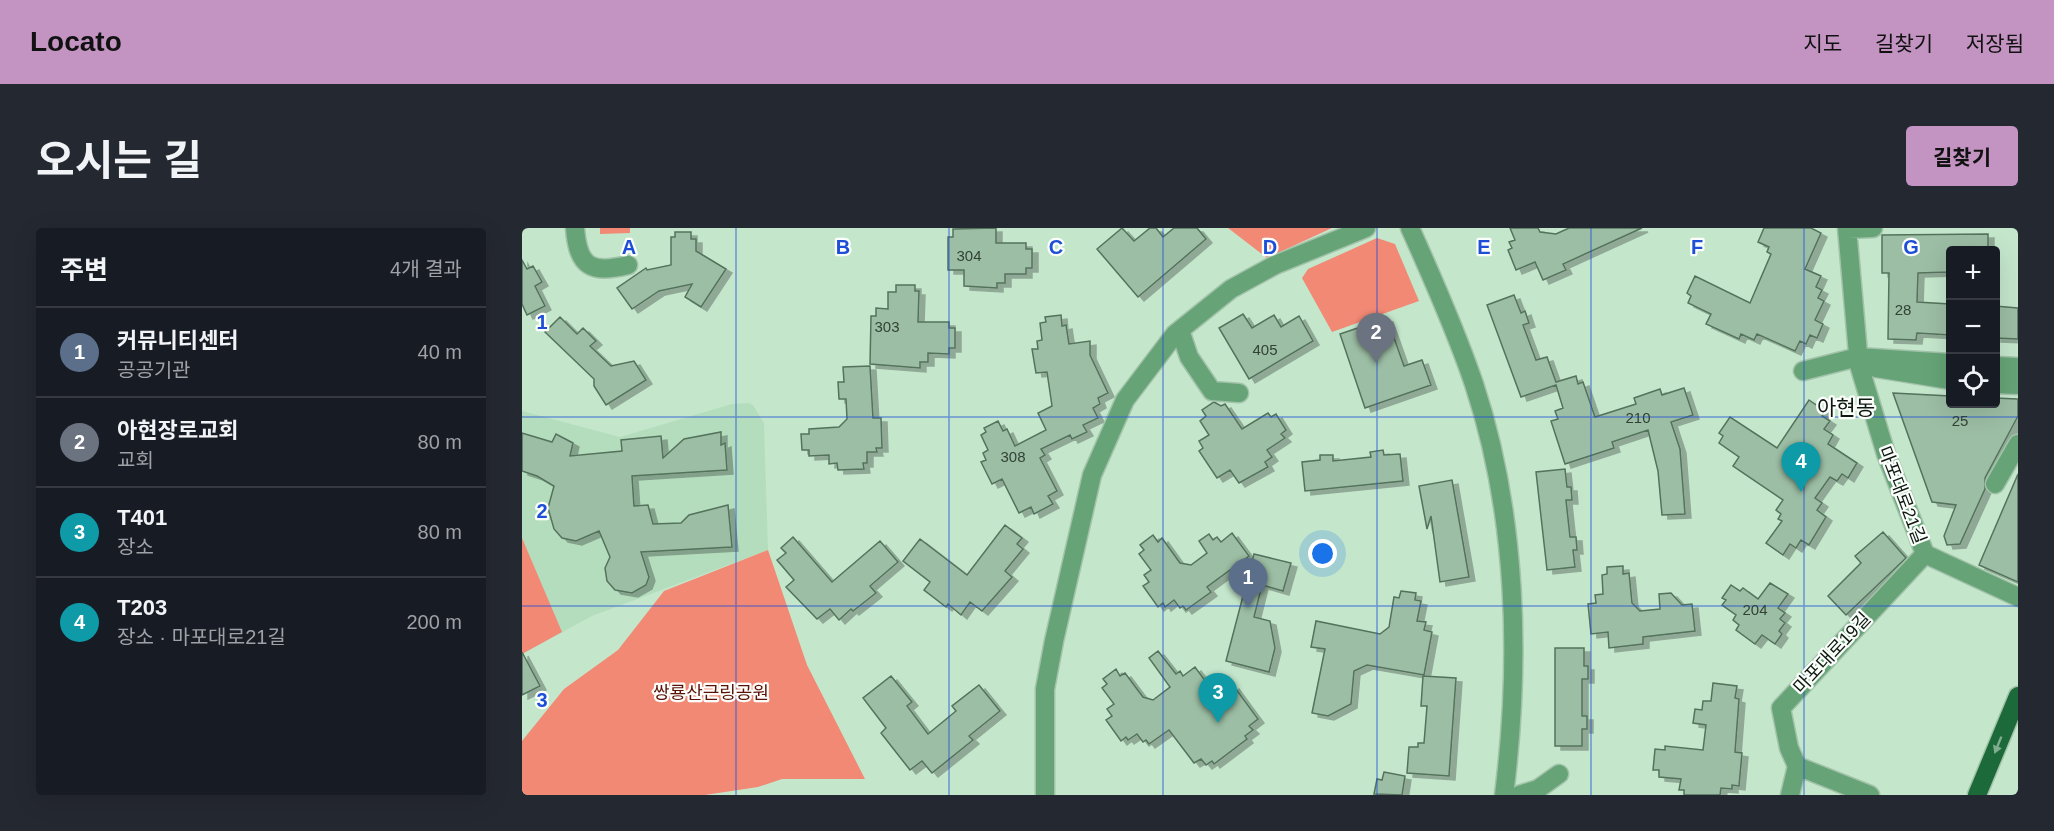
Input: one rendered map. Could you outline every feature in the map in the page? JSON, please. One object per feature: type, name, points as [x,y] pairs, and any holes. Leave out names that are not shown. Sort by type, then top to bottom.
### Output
[{"type":"main road","points":[[1977,795],[2018,696]]},
{"type":"street","points":[[575,228],[576,243],[584,262],[595,269],[609,270],[628,265]]},
{"type":"street","points":[[1045,795],[1045,689],[1092,475],[1125,400],[1180,330],[1231,289],[1255,275],[1366,228]]},
{"type":"street","points":[[1410,228],[1439,291],[1474,386],[1495,468],[1506,533],[1513,663],[1510,746],[1504,795]]},
{"type":"street","points":[[1847,228],[1873,228]]},
{"type":"street","name":"마포대로21길","points":[[1847,228],[1859,361],[1886,454],[1925,554],[2018,597]]},
{"type":"street","points":[[1180,330],[1189,357],[1212,391],[1239,393]]},
{"type":"street","points":[[1859,361],[1946,379]]},
{"type":"street","points":[[1803,371],[1859,361],[1946,363]]},
{"type":"street","points":[[2000,366],[2018,367]]},
{"type":"street","points":[[2000,384],[2018,386]]},
{"type":"street","points":[[1995,484],[2018,444]]},
{"type":"street","name":"마포대로19길","points":[[1797,766],[1789,748],[1781,708],[1925,554]]},
{"type":"street","points":[[1790,795],[1797,766],[1870,795]]},
{"type":"street","points":[[1519,795],[1538,789],[1559,774]]},
{"type":"shaded area","points":[[732,404],[753,405],[764,423],[768,550],[592,616],[522,654],[522,411],[620,437]]},
{"type":"green space","points":[[600,228],[630,228],[630,233],[600,234]]},
{"type":"green space","points":[[1228,228],[1332,228],[1267,258]]},
{"type":"green space","points":[[1377,238],[1395,244],[1419,301],[1332,332],[1302,278],[1308,269]]},
{"type":"green space","points":[[522,538],[562,632],[522,654]]},
{"type":"green space","name":"쌍룡산근링공원","points":[[768,550],[807,665],[865,779],[782,779],[758,787],[705,795],[522,795],[522,741],[564,689],[618,650],[664,591]]},
{"type":"building","points":[[996,228],[996,243],[1026,243],[1026,249],[1032,249],[1032,268],[1026,268],[1026,274],[1005,274],[1005,283],[997,283],[997,288],[964,286],[964,270],[948,270],[948,237],[953,237],[953,229]]},
{"type":"building","points":[[1122,228],[1134,241],[1150,228],[1156,228],[1163,237],[1174,228],[1197,228],[1206,239],[1138,297],[1097,249]]},
{"type":"building","points":[[1510,228],[1538,228],[1540,232],[1556,234],[1569,228],[1642,228],[1563,264],[1566,270],[1543,280],[1535,262],[1516,270],[1508,250],[1512,248],[1509,242],[1515,240]]},
{"type":"building","points":[[1764,228],[1811,228],[1821,233],[1805,269],[1821,276],[1816,287],[1822,290],[1818,298],[1824,301],[1815,320],[1823,324],[1817,338],[1810,335],[1806,344],[1800,341],[1795,351],[1757,334],[1754,340],[1741,334],[1739,339],[1706,324],[1711,314],[1688,303],[1691,296],[1687,293],[1695,276],[1750,303],[1771,254],[1767,252],[1769,247],[1758,242]]},
{"type":"building","points":[[675,232],[691,232],[691,239],[696,239],[696,251],[726,269],[701,307],[685,297],[692,284],[659,291],[632,309],[617,288],[646,268],[647,270],[671,265],[671,237],[675,237]]},
{"type":"building","points":[[1988,234],[1988,246],[1946,246],[1946,272],[1918,273],[1917,302],[1946,304],[1946,335],[1917,333],[1916,340],[1888,339],[1889,273],[1882,273],[1882,235]]},
{"type":"building","points":[[522,260],[527,269],[533,266],[542,282],[535,286],[545,306],[527,315],[522,304]]},
{"type":"building","points":[[896,285],[915,285],[915,291],[919,291],[918,322],[949,322],[949,328],[955,328],[955,348],[949,348],[949,354],[928,353],[928,362],[920,362],[920,368],[870,364],[871,316],[876,316],[876,308],[888,309],[888,292],[896,292]]},
{"type":"building","points":[[1514,295],[1521,313],[1525,311],[1529,323],[1523,325],[1536,360],[1547,357],[1556,382],[1576,376],[1578,384],[1583,382],[1595,417],[1636,404],[1634,398],[1660,389],[1662,395],[1684,388],[1693,415],[1671,422],[1680,449],[1685,514],[1662,515],[1658,471],[1648,430],[1612,442],[1614,448],[1565,464],[1551,421],[1558,419],[1555,411],[1563,408],[1556,385],[1521,397],[1487,305]]},
{"type":"building","points":[[2000,306],[2018,308],[2018,339],[2000,338]]},
{"type":"building","points":[[1243,314],[1252,328],[1274,315],[1281,327],[1299,316],[1313,341],[1249,379],[1219,328]]},
{"type":"building","points":[[1061,315],[1062,326],[1066,325],[1069,344],[1090,341],[1090,355],[1108,393],[1098,398],[1100,404],[1093,408],[1098,418],[1083,425],[1087,432],[1072,439],[1070,435],[1041,449],[1045,455],[1040,458],[1057,491],[1048,496],[1053,504],[1034,514],[1031,507],[1019,513],[1002,479],[992,484],[981,462],[986,460],[983,453],[988,450],[981,435],[986,432],[984,428],[998,421],[1003,431],[1007,429],[1015,446],[1046,430],[1038,413],[1052,406],[1047,372],[1036,373],[1032,349],[1038,349],[1037,341],[1042,340],[1040,323],[1046,322],[1045,317]]},
{"type":"building","points":[[560,317],[577,334],[583,328],[596,341],[590,346],[611,366],[634,361],[646,380],[606,405],[594,386],[594,379],[545,332]]},
{"type":"building","points":[[1387,318],[1404,366],[1422,360],[1431,385],[1365,408],[1340,334]]},
{"type":"building","points":[[870,366],[873,418],[881,418],[882,448],[876,448],[877,452],[867,452],[867,463],[863,463],[864,469],[838,470],[837,463],[829,464],[829,455],[809,456],[809,450],[802,450],[801,434],[809,434],[809,429],[839,427],[847,419],[846,399],[839,399],[838,382],[844,382],[843,367]]},
{"type":"building","points":[[1893,393],[1946,396],[1946,408],[2000,408],[2000,398],[2018,399],[2018,416],[1985,478],[1985,489],[1960,544],[1947,545],[1944,536],[1956,505],[1932,502]]},
{"type":"building","points":[[1809,400],[1825,411],[1822,416],[1830,421],[1824,429],[1833,435],[1828,444],[1857,463],[1848,478],[1842,474],[1837,481],[1830,477],[1815,498],[1822,503],[1817,510],[1826,517],[1809,545],[1801,540],[1796,548],[1790,544],[1783,555],[1766,543],[1782,521],[1778,519],[1781,514],[1776,510],[1783,500],[1733,466],[1739,457],[1719,443],[1723,436],[1719,433],[1730,417],[1777,448]]},
{"type":"building","points":[[1214,402],[1221,406],[1225,404],[1242,429],[1268,413],[1271,417],[1276,414],[1286,430],[1281,434],[1285,438],[1267,450],[1272,457],[1265,462],[1268,467],[1239,483],[1230,470],[1217,478],[1199,451],[1203,448],[1199,441],[1209,435],[1200,421],[1206,416],[1202,410]]},
{"type":"building","points":[[721,432],[721,445],[725,443],[727,470],[632,476],[634,506],[648,505],[653,524],[681,523],[689,515],[728,505],[732,547],[641,552],[649,577],[646,585],[632,593],[615,590],[607,581],[605,568],[610,557],[599,531],[576,541],[562,538],[554,529],[548,508],[554,486],[537,476],[522,471],[522,433],[552,442],[556,434],[573,443],[570,456],[622,451],[621,440],[661,436],[663,458],[684,439]]},
{"type":"building","points":[[1383,450],[1384,455],[1400,454],[1403,481],[1305,491],[1302,462],[1320,460],[1320,455],[1333,455],[1333,461],[1371,457],[1370,452]]},
{"type":"building","points":[[1565,469],[1567,487],[1571,487],[1572,500],[1566,500],[1570,537],[1576,537],[1577,550],[1573,550],[1575,567],[1547,570],[1536,472]]},
{"type":"building","points":[[2018,474],[2018,582],[1979,565]]},
{"type":"building","points":[[1452,480],[1469,577],[1440,582],[1431,516],[1427,529],[1419,486]]},
{"type":"building","points":[[1005,525],[1022,538],[1017,544],[1023,549],[1005,571],[1012,577],[982,611],[970,602],[961,615],[948,604],[946,607],[924,590],[930,582],[903,561],[920,539],[967,575]]},
{"type":"building","points":[[1883,532],[1906,558],[1846,615],[1828,596],[1861,563],[1855,556]]},
{"type":"building","points":[[1232,533],[1249,556],[1207,587],[1211,592],[1186,610],[1183,606],[1180,608],[1174,600],[1165,607],[1163,603],[1158,607],[1143,586],[1149,582],[1144,575],[1151,570],[1139,554],[1144,550],[1140,545],[1153,535],[1158,542],[1162,538],[1180,563],[1191,565],[1207,553],[1199,541],[1209,534],[1213,540],[1217,537],[1221,542]]},
{"type":"building","points":[[793,537],[832,582],[880,541],[898,562],[870,586],[876,593],[853,611],[851,609],[839,620],[830,609],[817,619],[786,587],[794,580],[777,560],[786,553],[781,548]]},
{"type":"building","points":[[1254,554],[1291,563],[1283,591],[1262,585],[1254,617],[1270,621],[1275,648],[1269,672],[1226,661]]},
{"type":"building","points":[[1623,566],[1623,574],[1629,573],[1632,603],[1640,611],[1660,609],[1659,594],[1671,593],[1682,605],[1692,604],[1695,631],[1643,637],[1643,644],[1609,648],[1608,632],[1591,634],[1588,604],[1596,603],[1595,595],[1603,594],[1602,575],[1607,574],[1607,567]]},
{"type":"building","points":[[1770,583],[1788,594],[1778,608],[1785,613],[1780,619],[1785,623],[1779,631],[1782,634],[1775,644],[1762,635],[1755,644],[1736,630],[1739,625],[1733,620],[1736,615],[1722,605],[1726,600],[1722,598],[1731,585],[1740,591],[1743,588],[1758,599]]},
{"type":"building","points":[[1401,591],[1416,593],[1415,600],[1421,601],[1417,621],[1426,622],[1424,630],[1432,632],[1424,675],[1367,665],[1354,671],[1351,704],[1328,716],[1312,713],[1325,649],[1311,647],[1316,621],[1380,634],[1389,627],[1394,597],[1399,598]]},
{"type":"building","points":[[1555,648],[1584,648],[1584,666],[1588,666],[1588,679],[1582,679],[1582,716],[1587,716],[1587,729],[1582,729],[1582,746],[1555,746]]},
{"type":"building","points":[[1158,651],[1176,674],[1180,671],[1183,676],[1195,667],[1217,697],[1233,685],[1258,719],[1249,726],[1253,730],[1245,736],[1247,739],[1214,764],[1212,761],[1206,765],[1201,759],[1194,763],[1169,730],[1149,744],[1146,740],[1143,742],[1137,734],[1128,740],[1126,737],[1121,741],[1106,720],[1112,716],[1107,709],[1114,704],[1102,688],[1107,684],[1103,679],[1116,669],[1120,676],[1125,673],[1143,697],[1153,700],[1170,687],[1149,658]]},
{"type":"building","points":[[522,652],[540,686],[522,695]]},
{"type":"building","points":[[891,676],[912,702],[907,706],[928,734],[956,711],[952,706],[979,685],[1000,711],[969,736],[973,740],[932,773],[922,761],[910,770],[881,733],[886,728],[863,698]]},
{"type":"building","points":[[1423,676],[1456,678],[1449,776],[1407,773],[1409,747],[1418,747],[1418,743],[1424,743],[1427,706],[1421,706]]},
{"type":"building","points":[[1713,683],[1737,686],[1735,698],[1739,699],[1735,752],[1742,753],[1739,786],[1732,785],[1732,789],[1721,788],[1720,795],[1684,795],[1684,790],[1679,790],[1681,779],[1659,777],[1659,770],[1653,770],[1655,749],[1665,750],[1665,746],[1703,750],[1706,725],[1693,723],[1695,709],[1702,710],[1703,701],[1711,701]]},
{"type":"building","points":[[1384,772],[1405,776],[1402,795],[1374,794],[1377,779],[1382,780]]},
{"type":"place","name":"아현장로교회","points":[[1376,363]]},
{"type":"place","name":"T203","points":[[1801,492]]},
{"type":"place","name":"커뮤니티센터","points":[[1248,608]]},
{"type":"place","name":"T401","points":[[1218,723]]},
{"type":"district","name":"아현동","points":[[1846,408]]}]
